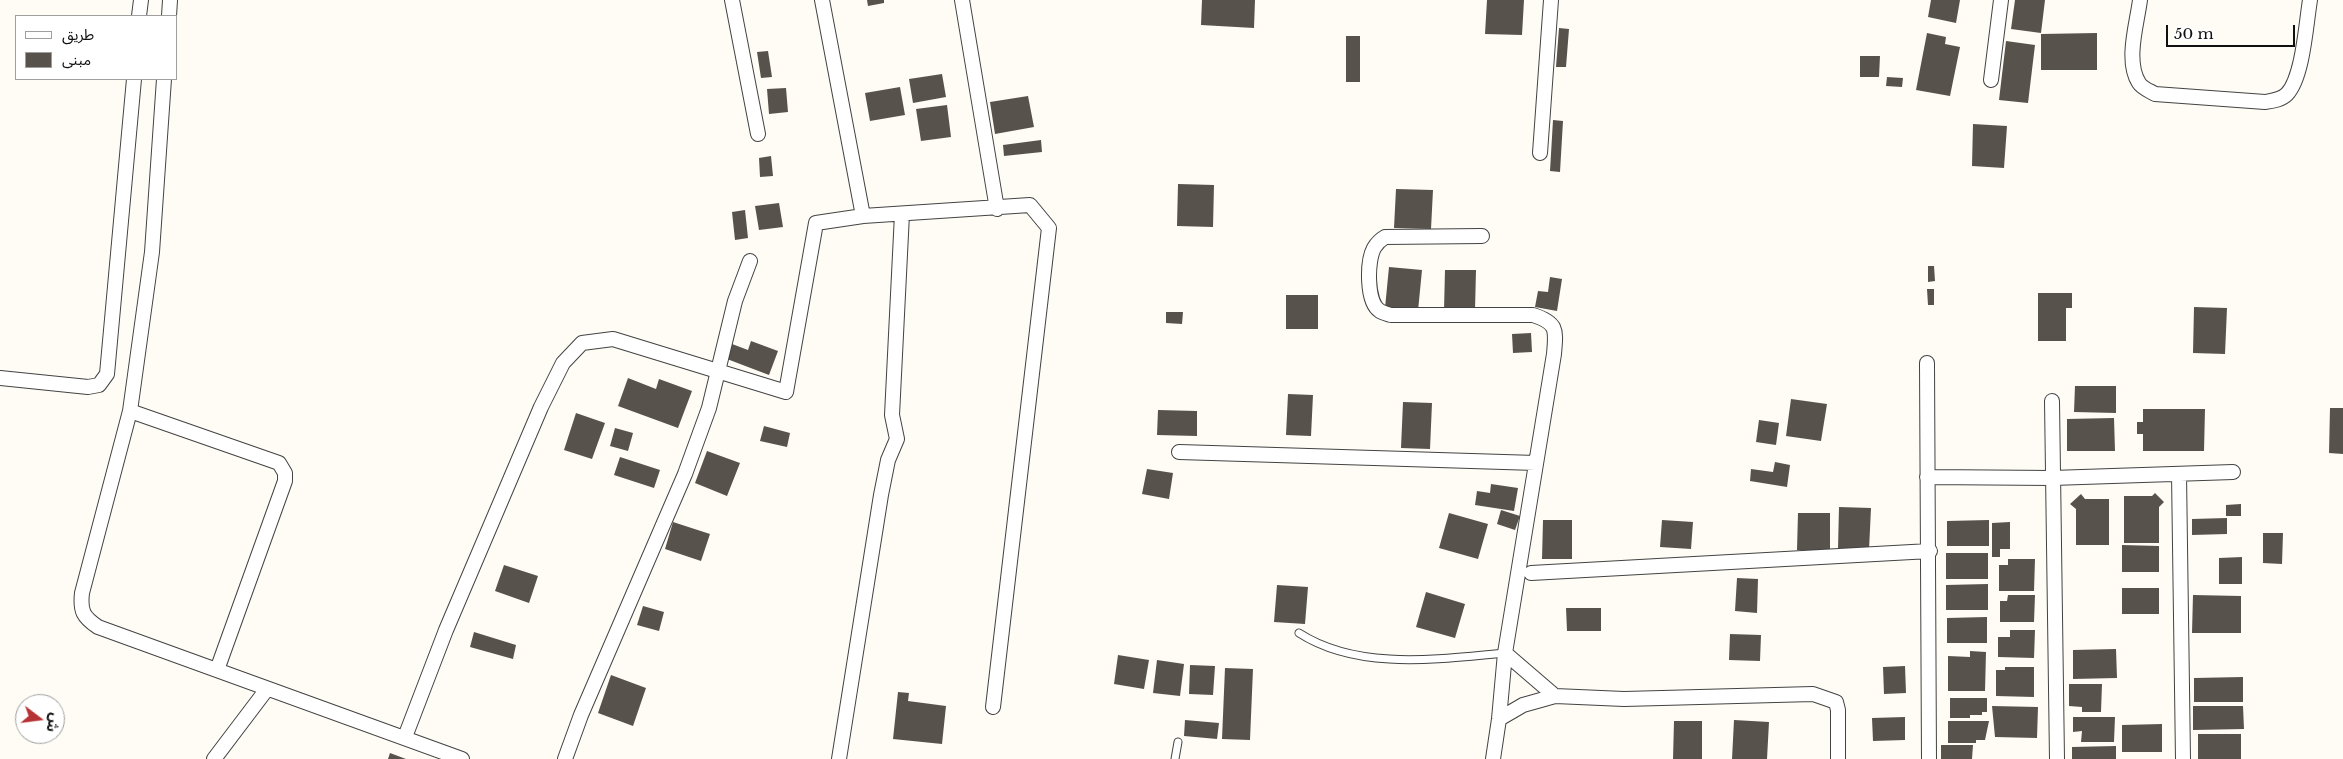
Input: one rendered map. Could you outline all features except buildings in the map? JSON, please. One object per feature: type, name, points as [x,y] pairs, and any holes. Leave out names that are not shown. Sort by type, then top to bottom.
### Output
[{"type":"street","points":[[139,15],[140,0]]},
{"type":"street","points":[[169,15],[170,0]]},
{"type":"street","points":[[732,0],[758,134]]},
{"type":"street","points":[[822,0],[863,216]]},
{"type":"street","points":[[962,0],[997,209]]},
{"type":"street","points":[[1540,153],[1551,0]]},
{"type":"street","points":[[1991,80],[2001,0]]},
{"type":"street","points":[[2140,0],[2133,54],[2133,70],[2140,85],[2155,94],[2265,102],[2278,100],[2286,95],[2293,85],[2299,66],[2310,0]]},
{"type":"street","points":[[0,378],[88,387],[99,385],[107,374],[134,80]]},
{"type":"street","points":[[164,80],[152,252],[130,411],[82,593],[80,609],[87,620],[98,627],[462,759]]},
{"type":"street","points":[[405,737],[446,630],[541,407],[563,363],[582,343],[613,339],[786,392],[816,223],[863,216],[1030,206],[1049,228],[993,707]]},
{"type":"street","points":[[839,759],[881,495],[888,460],[898,439],[892,415],[902,214]]},
{"type":"street","points":[[1482,236],[1385,237],[1375,245],[1372,252],[1368,278],[1375,307],[1380,312],[1391,315],[1533,315],[1546,319],[1552,324],[1556,332],[1505,653],[1493,759]]},
{"type":"street","points":[[565,759],[589,697],[685,474],[719,372],[735,301],[750,261]]},
{"type":"street","points":[[1926,363],[1930,551],[1930,759]]},
{"type":"street","points":[[2052,401],[2057,759]]},
{"type":"street","points":[[130,411],[280,463],[285,473],[285,481],[216,670]]},
{"type":"street","points":[[1179,452],[1536,463]]},
{"type":"street","points":[[1927,477],[2052,478],[2233,472]]},
{"type":"street","points":[[2179,474],[2183,759]]},
{"type":"street","points":[[1530,573],[1930,551]]},
{"type":"street","points":[[1505,653],[1555,696]]},
{"type":"street","points":[[214,759],[266,689]]},
{"type":"street","points":[[1499,718],[1523,705],[1555,696],[1607,699],[1813,694],[1836,702],[1838,710],[1838,759]]},
{"type":"lane","points":[[1299,633],[1317,645],[1352,654],[1418,661],[1505,653]]},
{"type":"lane","points":[[1175,759],[1178,742]]}]
